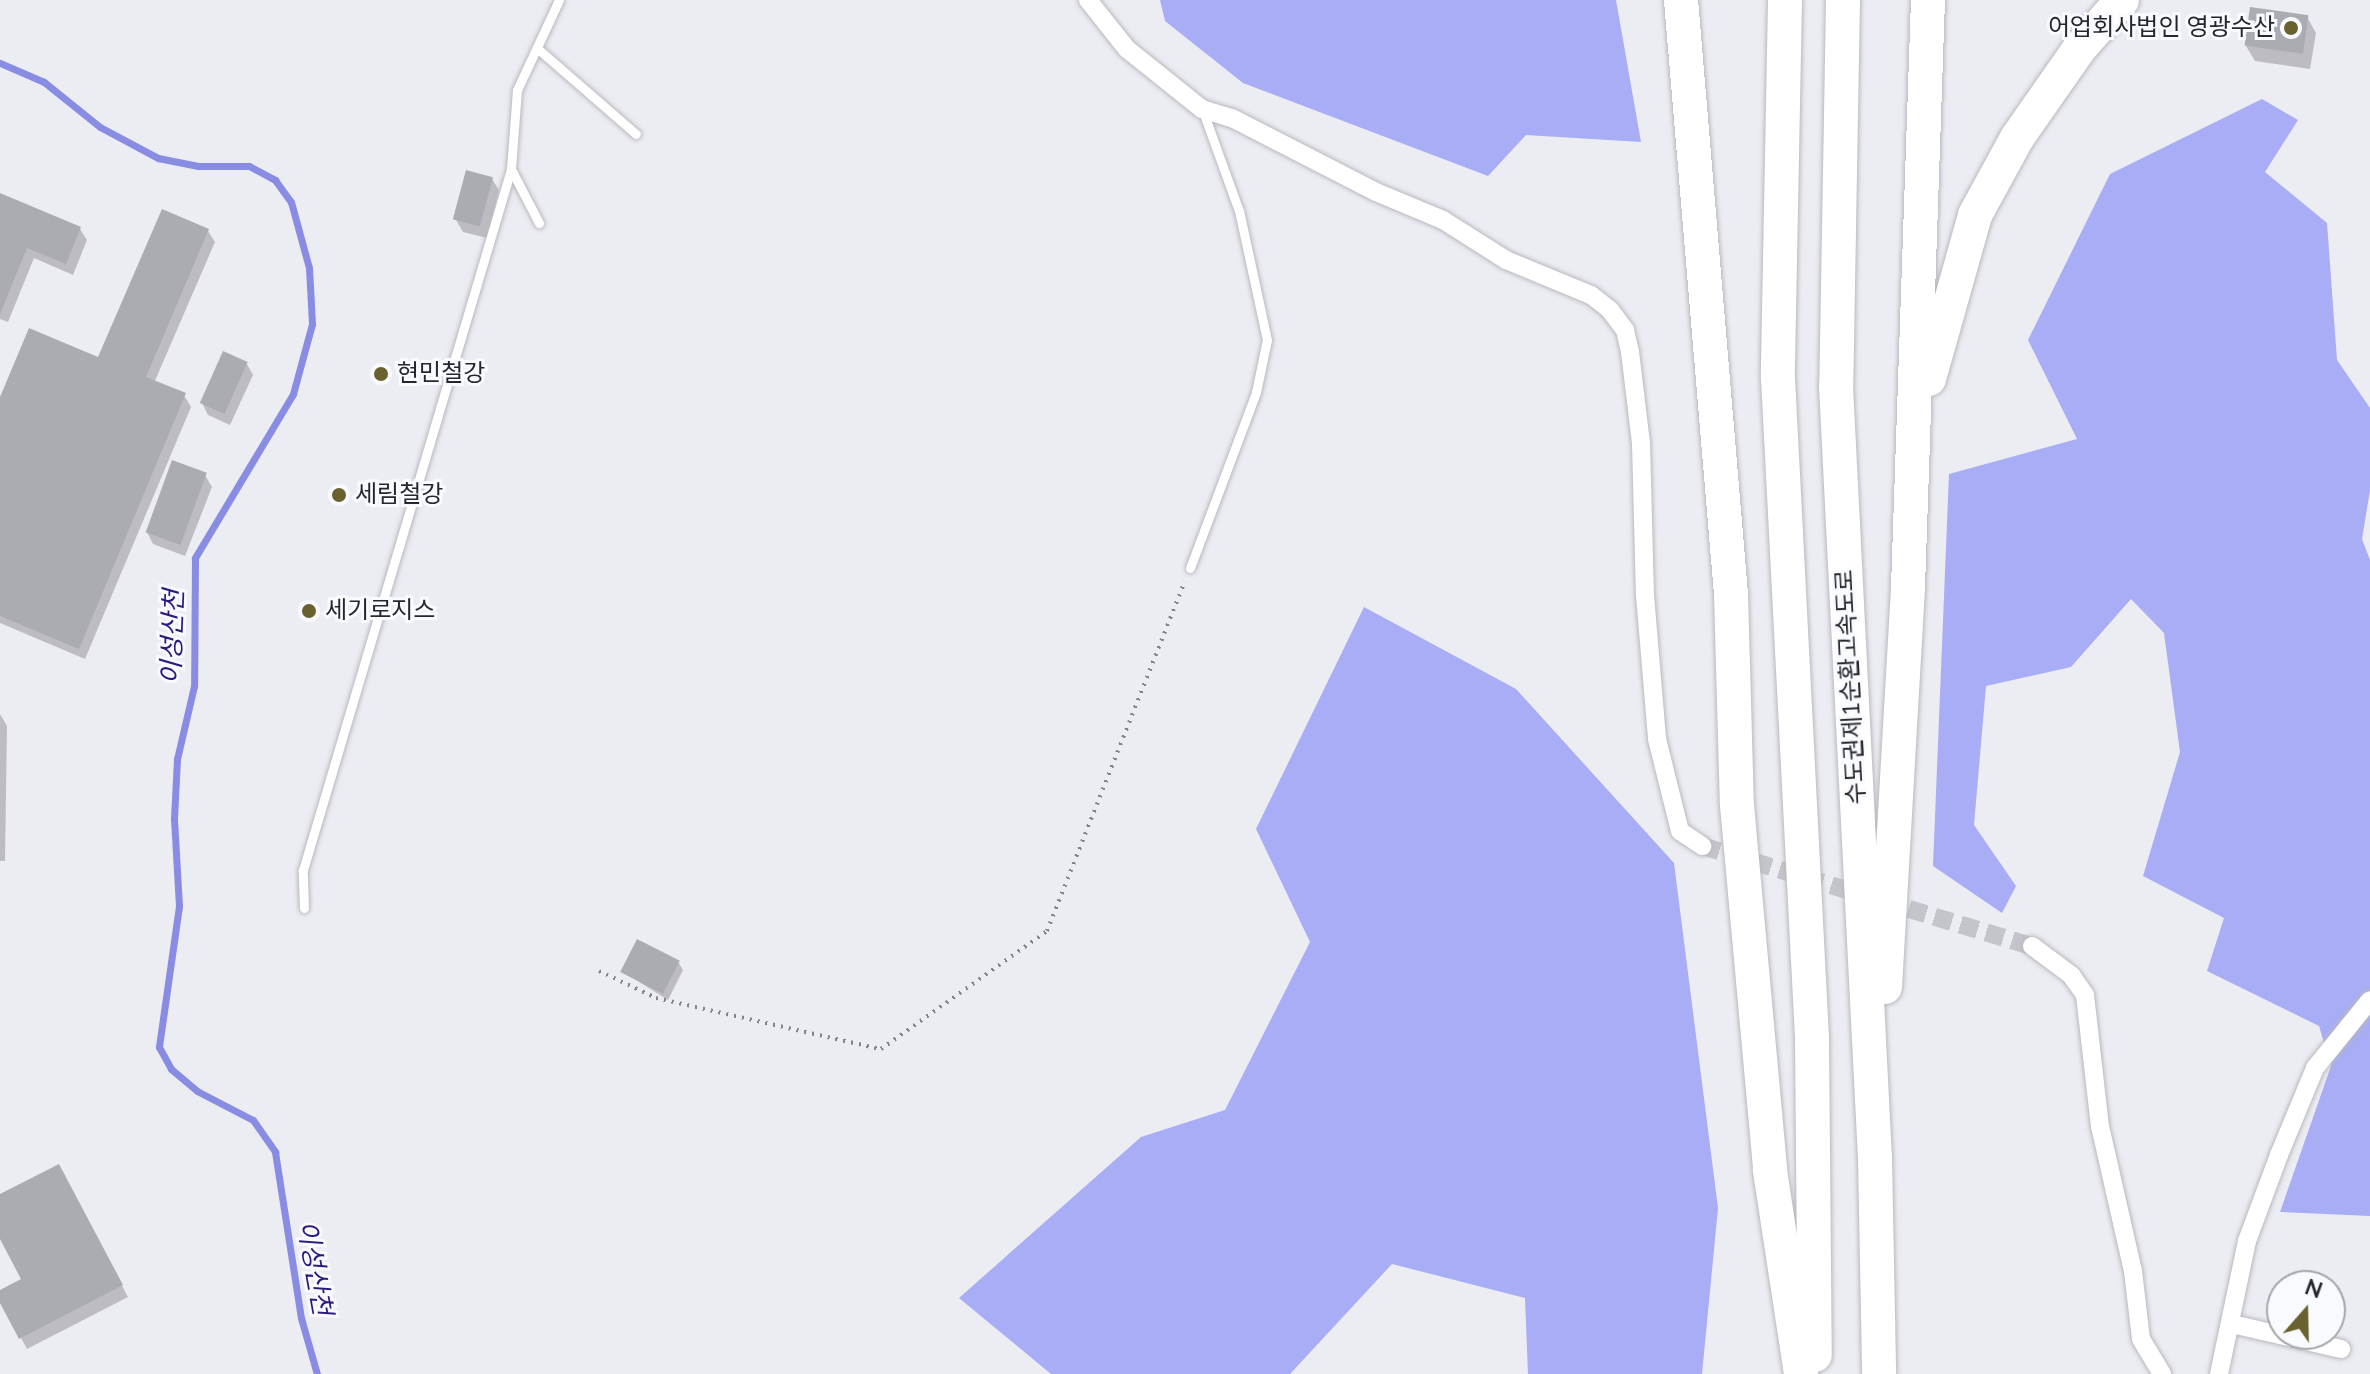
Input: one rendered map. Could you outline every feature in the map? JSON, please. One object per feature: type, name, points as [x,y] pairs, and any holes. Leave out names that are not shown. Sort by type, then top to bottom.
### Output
[{"type":"highway","points":[[1785,0],[1778,378],[1812,1037],[1815,1374]]},
{"type":"highway","name":"수도권제1순환고속도로","points":[[1843,0],[1836,386],[1875,1158],[1879,1374]]},
{"type":"highway","points":[[1875,1158],[1915,429],[1928,0]]},
{"type":"highway","points":[[1915,429],[1975,215],[2017,138],[2079,49],[2122,0]]},
{"type":"highway","points":[[1679,7],[1730,579],[1738,821],[1770,1171],[1801,1374]]},
{"type":"street","points":[[1088,0],[1127,49],[1202,109],[1232,118],[1376,192],[1443,220],[1506,260],[1591,295],[1625,330],[1641,443],[1645,608],[1657,739],[1680,831],[1702,846]]},
{"type":"street","points":[[2032,946],[2071,975],[2085,995],[2100,1126],[2133,1271],[2141,1339],[2162,1374]]},
{"type":"street","points":[[2219,1374],[2232,1324],[2247,1241],[2315,1068],[2370,1000]]},
{"type":"street","points":[[2232,1324],[2266,1332]]},
{"type":"lane","points":[[304,908],[303,870],[511,169],[517,90],[559,0]]},
{"type":"lane","points":[[537,48],[636,134]]},
{"type":"lane","points":[[1190,568],[1256,392],[1267,340],[1239,211],[1202,109]]},
{"type":"lane","points":[[511,169],[539,223]]},
{"type":"path","points":[[599,971],[656,998],[881,1049],[1047,931],[1190,568]]},
{"type":"shaded area","points":[[1160,0],[1616,0],[1641,142],[1526,135],[1488,176],[1243,83],[1165,21]]},
{"type":"shaded area","points":[[2262,99],[2298,120],[2265,172],[2327,223],[2337,360],[2370,408],[2370,490],[2362,539],[2370,560],[2370,1216],[2280,1212],[2331,1066],[2319,1026],[2207,971],[2224,918],[2143,876],[2180,752],[2164,633],[2131,599],[2071,667],[1986,686],[1974,825],[2016,886],[2002,913],[1933,866],[1949,474],[2077,439],[2028,340],[2110,174]]},
{"type":"shaded area","points":[[1364,607],[1516,689],[1674,863],[1718,1208],[1702,1374],[1528,1374],[1525,1298],[1392,1264],[1290,1374],[1051,1374],[959,1298],[1141,1137],[1225,1110],[1310,942],[1256,829]]},
{"type":"building","points":[[2250,7],[2308,15],[2303,54],[2245,46]]},
{"type":"building","points":[[466,170],[493,177],[480,227],[453,219]]},
{"type":"building","points":[[0,193],[81,227],[66,264],[27,248],[0,314]]},
{"type":"building","points":[[162,209],[209,229],[146,377],[186,393],[79,649],[0,616],[0,397],[29,328],[98,357]]},
{"type":"building","points":[[223,351],[248,362],[224,414],[200,403]]},
{"type":"building","points":[[172,460],[207,473],[180,545],[146,532]]},
{"type":"building","points":[[637,939],[680,961],[663,994],[620,972]]},
{"type":"building","points":[[59,1164],[123,1285],[19,1339],[0,1303],[0,1290],[21,1279],[0,1239],[0,1194]]},
{"type":"waterway","name":"이성산천","points":[[0,63],[44,82],[100,127],[158,158],[198,166],[249,166],[275,180],[291,202],[309,268],[312,324],[293,394],[195,558],[194,686],[177,759],[174,819],[179,906],[159,1047],[171,1069],[197,1091],[253,1120],[275,1152],[301,1318],[317,1374]]},
{"type":"tunnel","points":[[1702,846],[2032,946]]},
{"type":"place","name":"어업회사법인 영광수산","points":[[2291,28]]},
{"type":"place","name":"현민철강","points":[[381,374]]},
{"type":"place","name":"세림철강","points":[[339,495]]},
{"type":"place","name":"세기로지스","points":[[309,611]]}]
